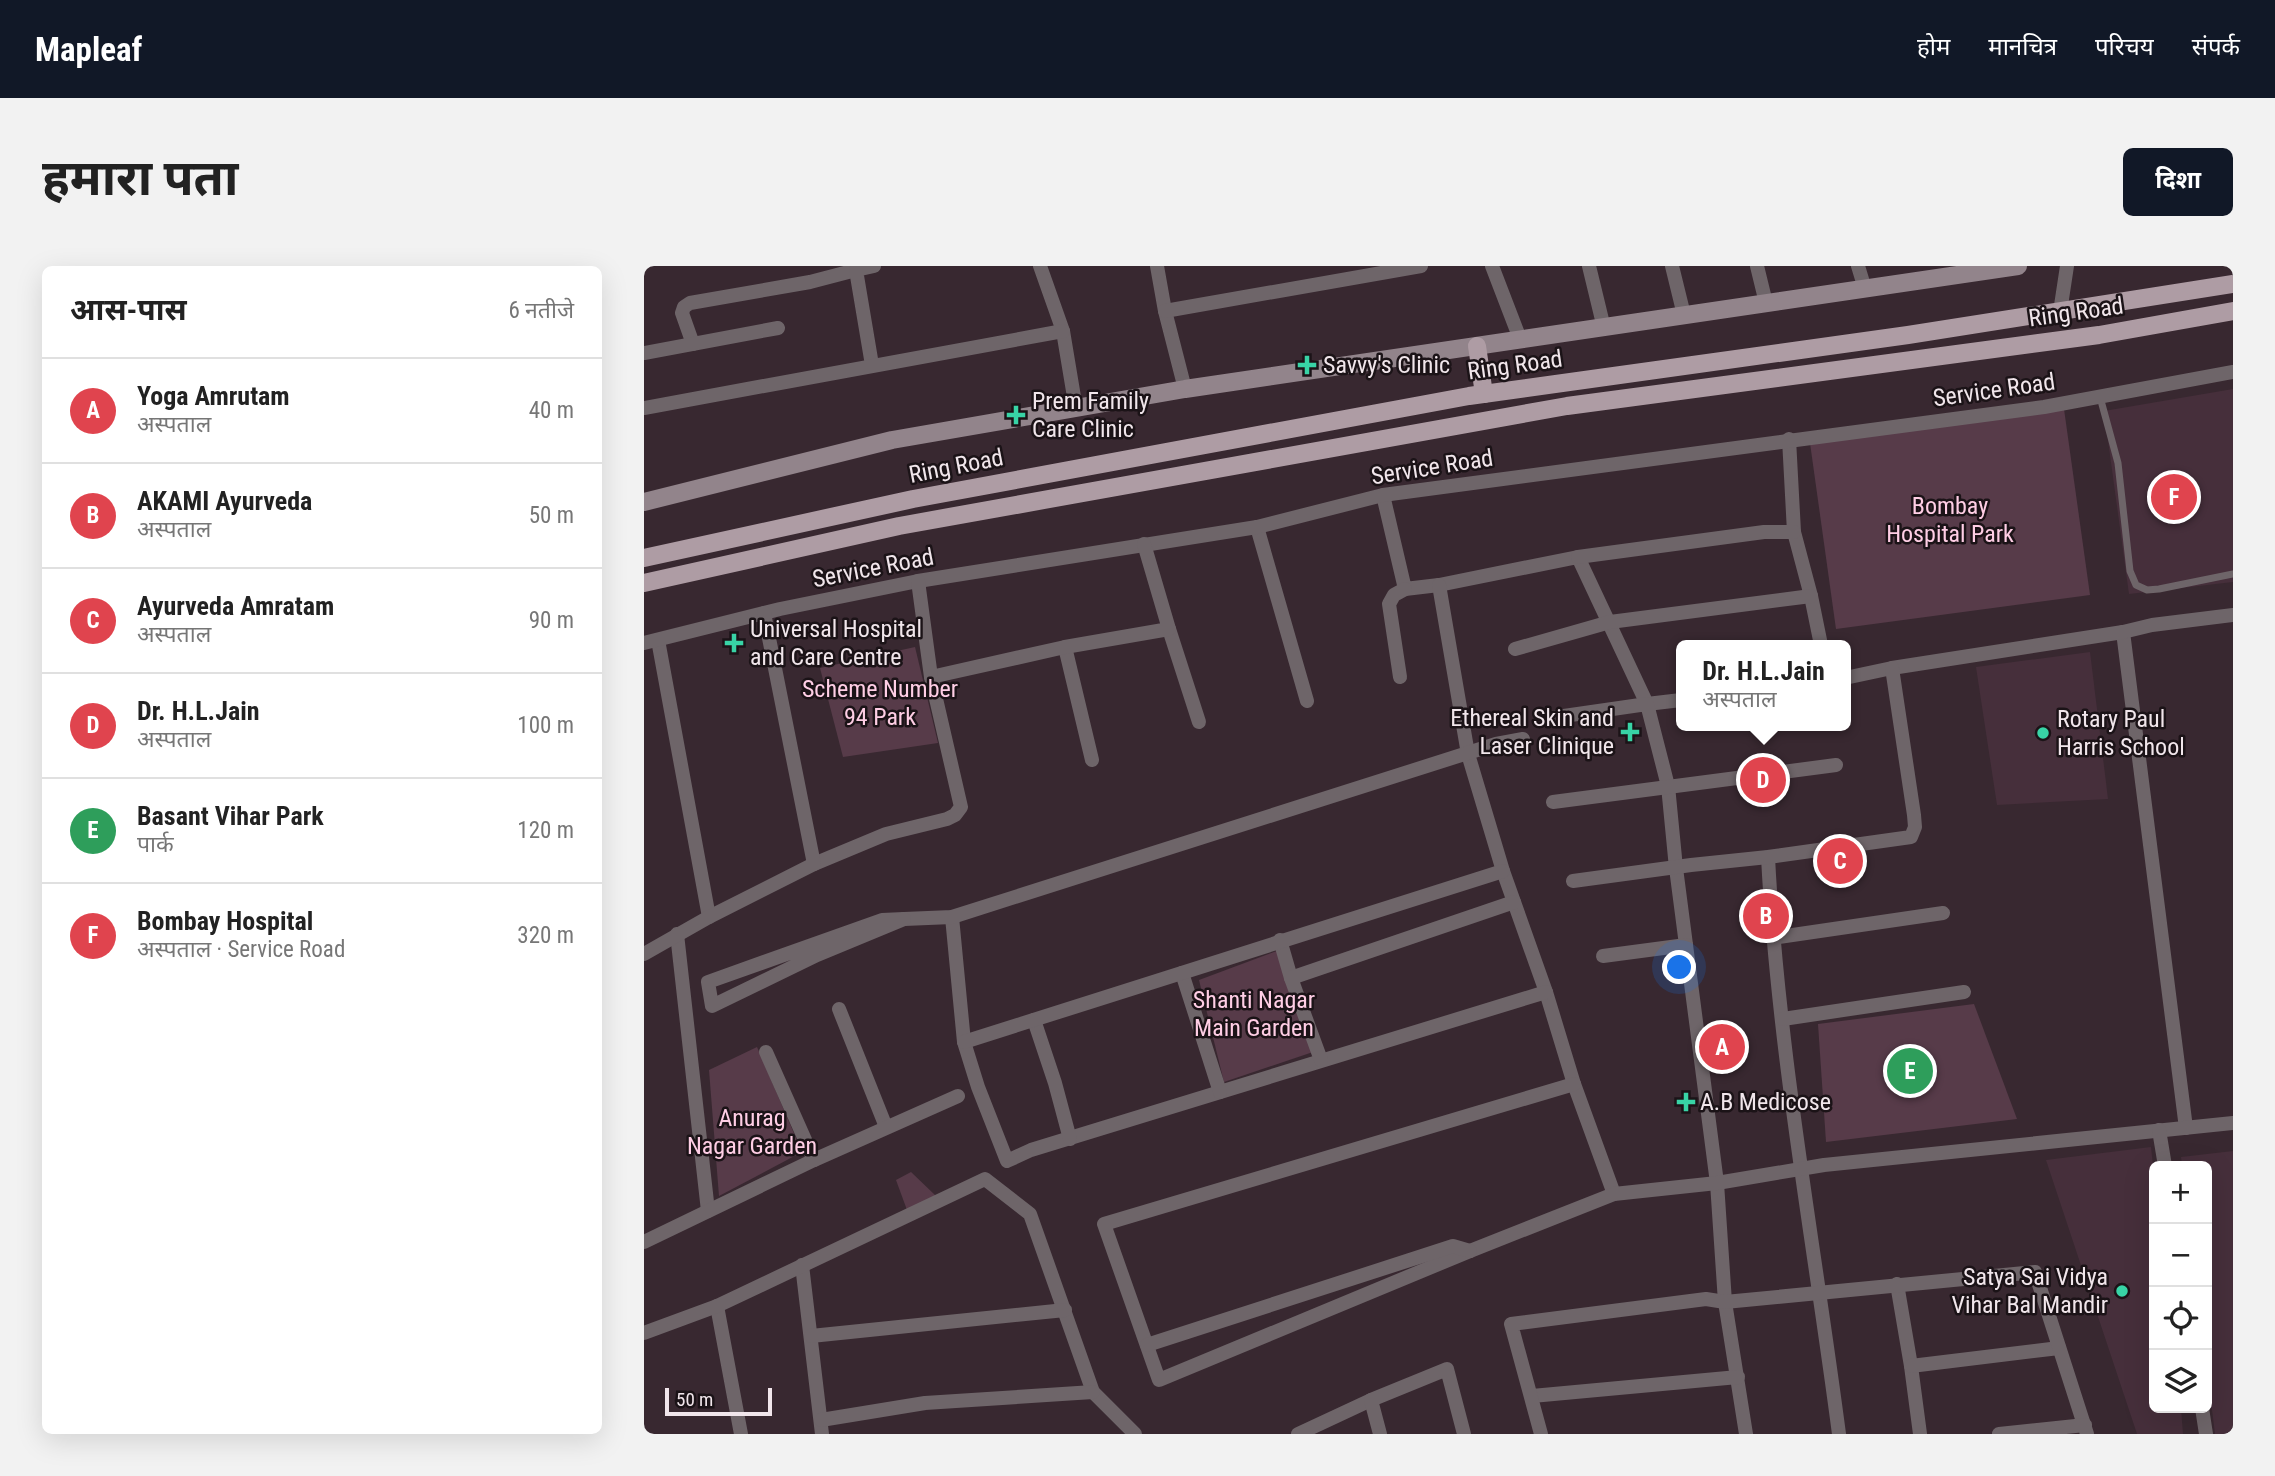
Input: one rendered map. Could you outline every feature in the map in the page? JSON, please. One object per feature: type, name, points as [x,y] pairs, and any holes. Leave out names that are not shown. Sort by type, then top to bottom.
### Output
[{"type":"main road","name":"Ring Road","points":[[644,558],[913,499],[1484,394],[2060,313],[2233,284]]},
{"type":"main road","name":"Ring Road","points":[[644,583],[899,526],[1567,406],[2099,335],[2233,311]]},
{"type":"main road","points":[[1476,346],[1484,394]]},
{"type":"street","points":[[693,344],[682,313],[684,307],[690,303],[810,282],[855,268],[874,266]]},
{"type":"street","points":[[1040,266],[1063,331],[1076,409]]},
{"type":"street","points":[[1157,266],[1185,389]]},
{"type":"street","points":[[1165,310],[1421,266]]},
{"type":"street","points":[[1492,266],[1520,339]]},
{"type":"street","points":[[1589,266],[1604,328]]},
{"type":"street","points":[[1672,266],[1684,315]]},
{"type":"street","points":[[1757,266],[1766,303]]},
{"type":"street","points":[[1858,266],[1865,289]]},
{"type":"street","points":[[644,502],[892,440],[1185,389],[2018,266]]},
{"type":"street","points":[[2060,313],[2067,266]]},
{"type":"street","points":[[855,268],[872,365]]},
{"type":"street","points":[[644,353],[778,328]]},
{"type":"street","points":[[644,408],[1063,331]]},
{"type":"street","name":"Service Road","points":[[651,641],[764,613],[918,581],[1257,527],[1383,495],[2044,407],[2233,372]]},
{"type":"street","points":[[1789,439],[1794,532],[1820,640]]},
{"type":"street","points":[[1383,495],[1405,589]]},
{"type":"street","points":[[1257,527],[1307,701]]},
{"type":"street","points":[[1400,677],[1389,604],[1394,595],[1405,589],[1439,585],[1578,557],[1764,532],[1794,532]]},
{"type":"street","points":[[1144,544],[1199,722]]},
{"type":"street","points":[[1578,557],[1647,704],[1668,786],[1676,868],[1717,1183],[1725,1302],[1746,1434]]},
{"type":"street","points":[[644,954],[709,917],[814,864],[886,834],[947,819],[955,815],[961,807],[931,677],[918,581]]},
{"type":"street","points":[[1439,585],[1468,754],[1503,871],[1614,1194]]},
{"type":"street","points":[[1515,649],[1610,622],[1811,596]]},
{"type":"street","points":[[764,613],[814,864]]},
{"type":"street","points":[[1851,677],[2152,625],[2233,615]]},
{"type":"street","points":[[931,677],[1065,647],[1169,629]]},
{"type":"street","points":[[2123,632],[2186,1128]]},
{"type":"street","points":[[651,641],[709,917]]},
{"type":"street","points":[[1065,647],[1092,760]]},
{"type":"street","points":[[1573,881],[1768,858],[1911,837],[1915,827],[1914,815],[1892,668]]},
{"type":"street","points":[[1550,718],[1676,701]]},
{"type":"street","points":[[904,919],[817,955],[712,1006],[708,982],[882,920],[904,919],[952,917],[1496,744],[1523,739]]},
{"type":"street","points":[[1553,802],[1836,765]]},
{"type":"street","points":[[1768,858],[1772,938],[1797,1151],[1821,1294],[1839,1434]]},
{"type":"street","points":[[964,1042],[1503,871]]},
{"type":"street","points":[[1291,978],[1514,902]]},
{"type":"street","points":[[1772,938],[1943,913]]},
{"type":"street","points":[[952,917],[964,1042],[978,1087],[1007,1161],[1031,1150],[1546,992]]},
{"type":"street","points":[[677,934],[708,1211]]},
{"type":"street","points":[[1280,940],[1321,1060]]},
{"type":"street","points":[[1603,956],[1686,945]]},
{"type":"street","points":[[1182,973],[1220,1092]]},
{"type":"street","points":[[1783,1019],[1964,992]]},
{"type":"street","points":[[839,1009],[886,1127]]},
{"type":"street","points":[[1034,1020],[1070,1139]]},
{"type":"street","points":[[766,1052],[814,1160]]},
{"type":"street","points":[[1574,1084],[1104,1224],[1160,1380],[1614,1194],[1717,1183],[1801,1169],[2233,1123]]},
{"type":"street","points":[[644,1242],[814,1160],[958,1096]]},
{"type":"street","points":[[2160,1130],[2164,1161]]},
{"type":"street","points":[[644,1333],[717,1306],[985,1179],[1030,1214],[1093,1392],[1135,1434]]},
{"type":"street","points":[[1147,1345],[1453,1246],[1470,1251]]},
{"type":"street","points":[[802,1265],[822,1427],[925,1403],[1093,1392]]},
{"type":"street","points":[[1541,1434],[1511,1324],[1706,1299],[1725,1302],[2035,1272],[2086,1430],[1999,1434]]},
{"type":"street","points":[[1309,1318],[1335,1284]]},
{"type":"street","points":[[1897,1284],[1912,1366],[1920,1434]]},
{"type":"street","points":[[717,1306],[741,1434]]},
{"type":"street","points":[[811,1336],[1065,1310]]},
{"type":"street","points":[[1912,1366],[2059,1348]]},
{"type":"street","points":[[1298,1434],[1447,1369],[1464,1434]]},
{"type":"street","points":[[1532,1396],[1738,1377]]},
{"type":"street","points":[[1371,1400],[1380,1434]]},
{"type":"street","points":[[2203,1413],[2206,1434]]},
{"type":"lane","points":[[2100,397],[2118,463],[2130,571],[2136,584],[2147,590],[2159,589],[2233,574]]},
{"type":"shaded area","points":[[2233,389],[2233,582],[2129,594],[2104,411]]},
{"type":"shaded area","name":"Rotary Paul Harris School","points":[[2090,652],[2108,799],[1997,805],[1976,667]]},
{"type":"shaded area","name":"Satya Sai Vidya Vihar Bal Mandir","points":[[2151,1147],[2149,1413],[2181,1413],[2183,1434],[2137,1434],[2046,1160]]},
{"type":"shaded area","points":[[2233,1151],[2233,1434],[2215,1434],[2212,1410],[2212,1161],[2181,1161],[2181,1157]]},
{"type":"green space","name":"Bombay Hospital Park","points":[[2064,409],[2090,595],[1836,629],[1810,443]]},
{"type":"green space","name":"Scheme Number 94 Park","points":[[915,647],[938,743],[843,757],[820,668]]},
{"type":"green space","name":"Shanti Nagar Main Garden","points":[[1282,949],[1313,1052],[1224,1082],[1199,980]]},
{"type":"green space","points":[[1974,1004],[2017,1119],[1826,1142],[1818,1024]]},
{"type":"green space","name":"Anurag Nagar Garden","points":[[757,1047],[802,1152],[719,1196],[709,1070]]},
{"type":"green space","points":[[911,1172],[936,1196],[907,1210],[896,1180]]},
{"type":"place","name":"Savvy's Clinic","points":[[1307,365]]},
{"type":"place","name":"Prem Family Care Clinic","points":[[1016,415]]},
{"type":"place","name":"Bombay Hospital","points":[[2174,497]]},
{"type":"place","name":"Universal Hospital and Care Centre","points":[[734,643]]},
{"type":"place","name":"Ethereal Skin and Laser Clinique","points":[[1630,732]]},
{"type":"place","name":"Rotary Paul Harris School","points":[[2043,733]]},
{"type":"place","name":"Dr. H.L.Jain","points":[[1763,780]]},
{"type":"place","name":"Ayurveda Amratam","points":[[1840,861]]},
{"type":"place","name":"AKAMI Ayurveda","points":[[1766,916]]},
{"type":"place","name":"Yoga Amrutam","points":[[1722,1047]]},
{"type":"place","name":"Basant Vihar Park","points":[[1910,1071]]},
{"type":"place","name":"A.B Medicose","points":[[1686,1102]]},
{"type":"place","name":"Satya Sai Vidya Vihar Bal Mandir","points":[[2122,1291]]}]
